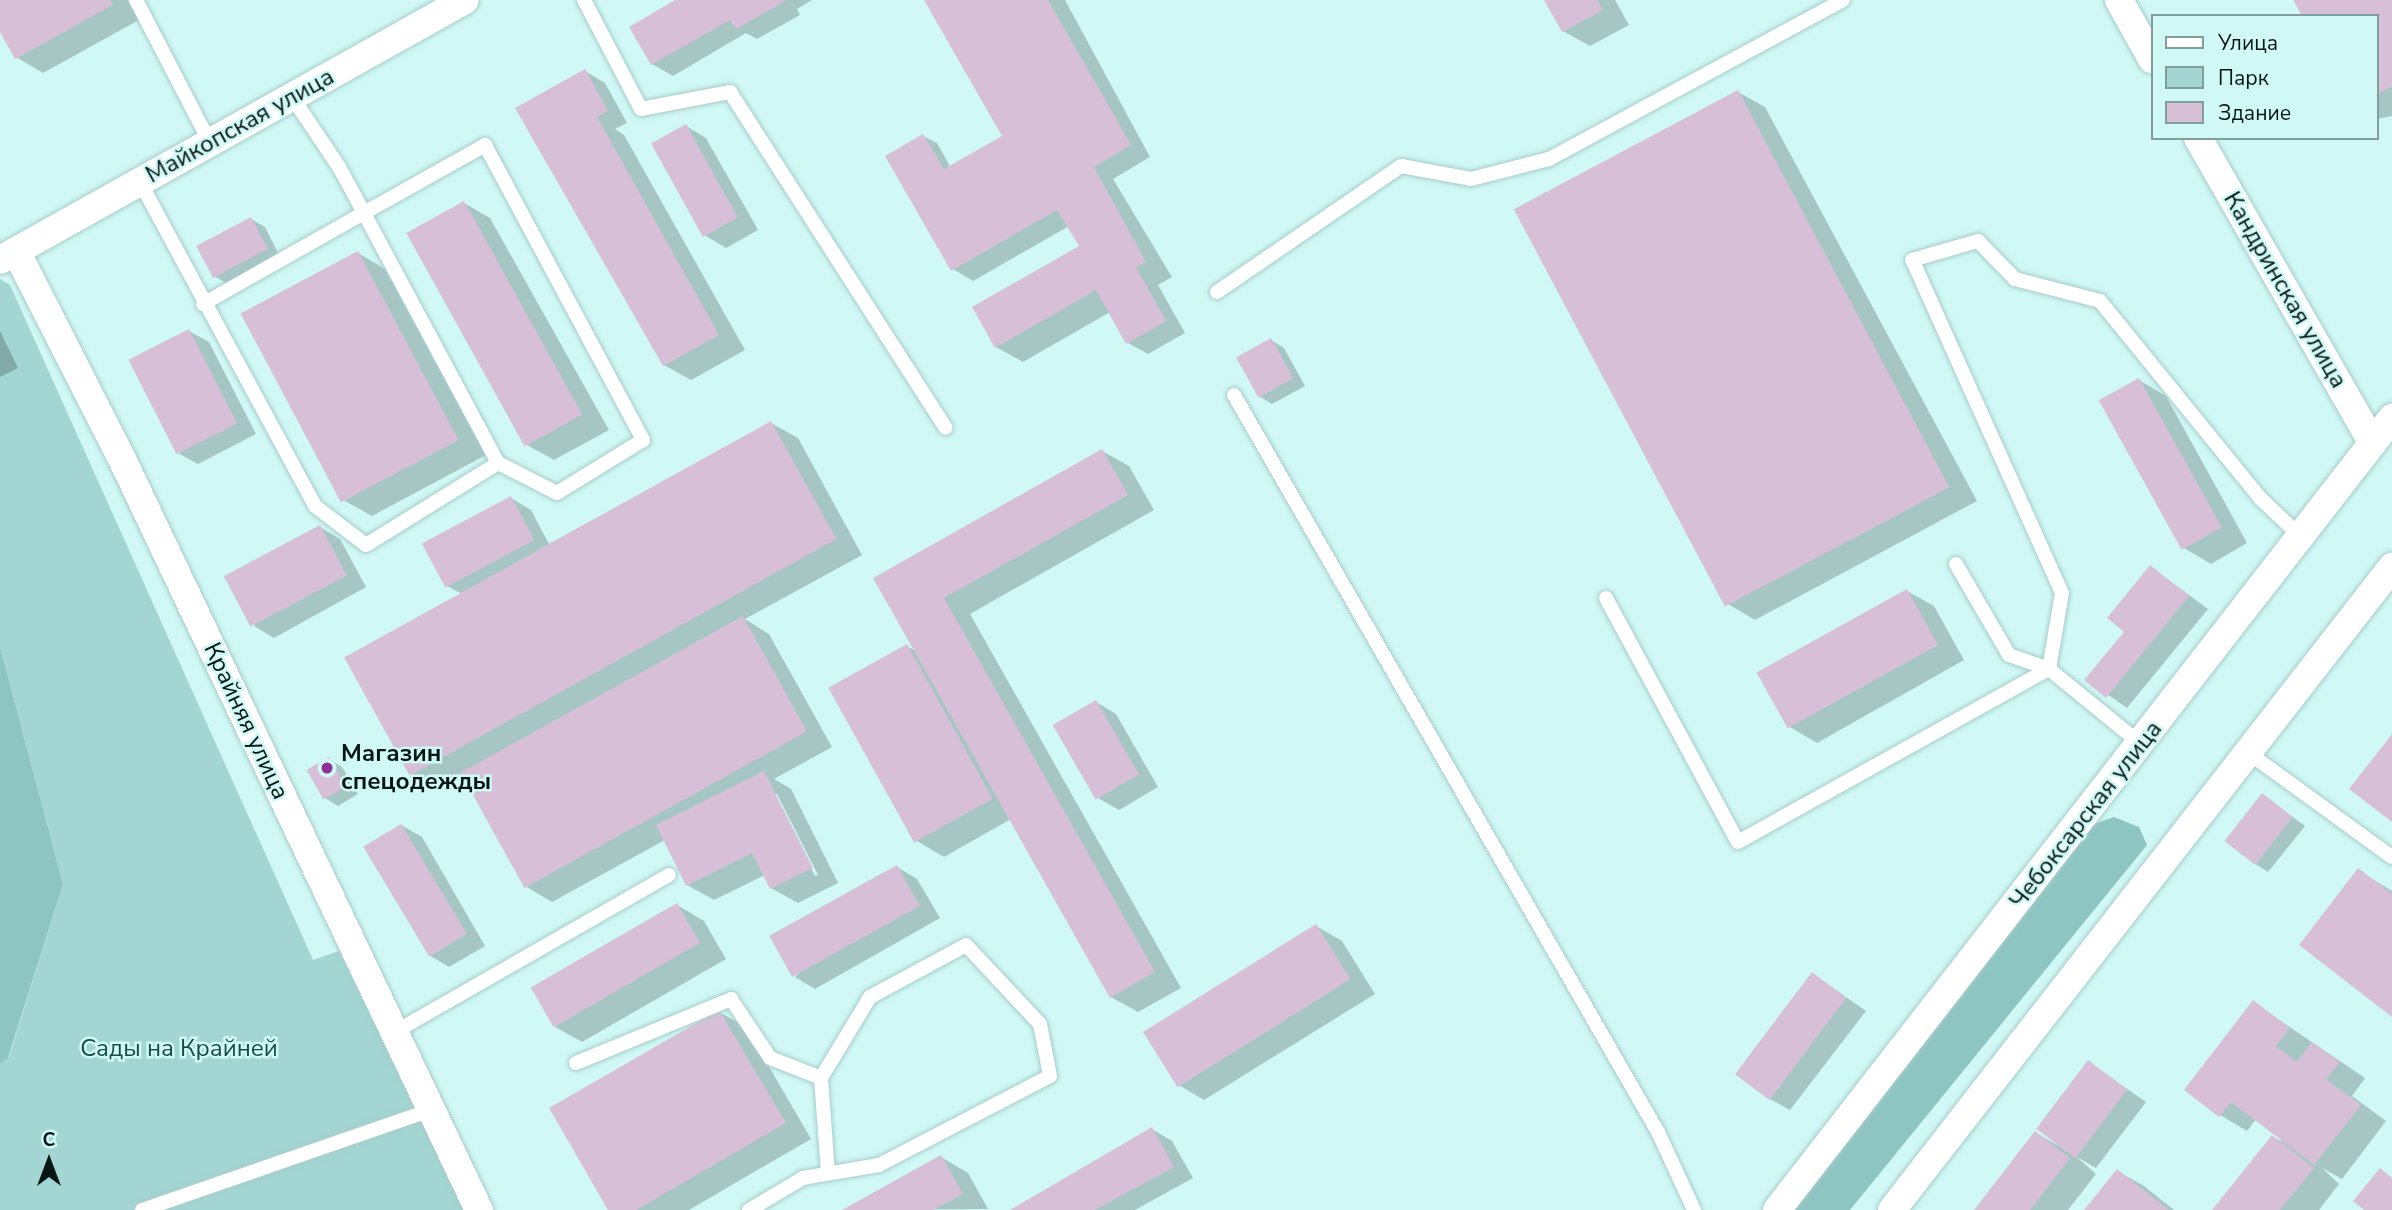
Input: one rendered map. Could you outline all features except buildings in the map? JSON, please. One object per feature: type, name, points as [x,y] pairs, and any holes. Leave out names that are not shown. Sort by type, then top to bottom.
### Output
[{"type":"street","points":[[2119,0],[2150,55]]},
{"type":"street","name":"Майкопская улица","points":[[8,256],[454,3]]},
{"type":"street","name":"Кандринская улица","points":[[2199,140],[2372,443]]},
{"type":"street","name":"Крайняя улица","points":[[8,256],[122,459],[479,1210]]},
{"type":"street","name":"Чебоксарская улица","points":[[1777,1210],[2392,418]]},
{"type":"street","points":[[1892,1210],[2250,754],[2392,567]]},
{"type":"lane","points":[[136,0],[210,143]]},
{"type":"lane","points":[[584,0],[641,109],[730,92],[946,428]]},
{"type":"lane","points":[[1217,292],[1401,166],[1471,179],[1549,159],[1843,0]]},
{"type":"lane","points":[[202,304],[364,214],[485,145],[643,440],[557,493],[498,463],[364,214],[292,97]]},
{"type":"lane","points":[[140,182],[202,304],[315,506],[366,545],[498,463]]},
{"type":"lane","points":[[2049,669],[2062,593],[1912,260],[1978,241],[2015,279],[2101,301],[2260,498],[2301,537]]},
{"type":"lane","points":[[1234,395],[1658,1132],[1694,1210]]},
{"type":"lane","points":[[1956,564],[2009,655],[2049,669],[2141,744]]},
{"type":"lane","points":[[1606,598],[1738,842],[2049,669]]},
{"type":"lane","points":[[2250,754],[2392,857]]},
{"type":"lane","points":[[393,1032],[669,875]]},
{"type":"lane","points":[[750,1210],[803,1178],[879,1165],[1049,1076],[1040,1024],[966,945],[870,997],[821,1077],[828,1173]]},
{"type":"lane","points":[[576,1063],[731,999],[770,1058],[821,1077]]},
{"type":"lane","points":[[142,1210],[430,1110]]},
{"type":"green space","name":"Сады на Крайней","points":[[0,279],[10,285],[313,960],[339,951],[465,1210],[0,1210],[0,1064],[9,1057],[63,884],[0,647]]},
{"type":"shaded area","points":[[0,647],[63,884],[8,1058],[0,1064]]},
{"type":"shaded area","points":[[2114,817],[2139,827],[2147,845],[1850,1210],[1780,1210],[2094,824]]},
{"type":"place","name":"Магазин спецодежды","points":[[327,768]]}]
